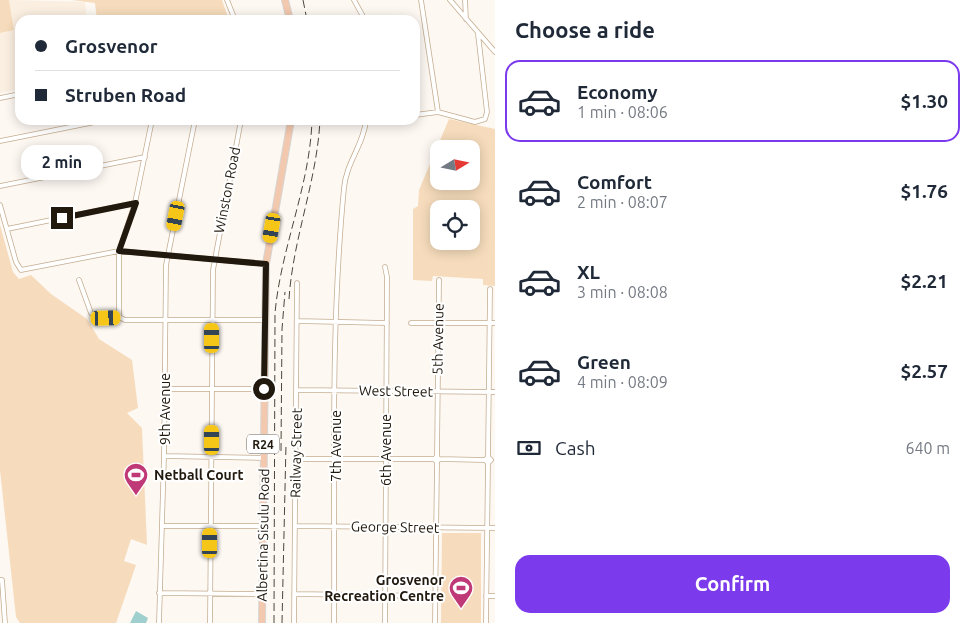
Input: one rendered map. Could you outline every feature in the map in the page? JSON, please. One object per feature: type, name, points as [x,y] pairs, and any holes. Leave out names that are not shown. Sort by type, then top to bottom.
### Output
[{"type":"main road","points":[[286,0],[289,15]]},
{"type":"main road","name":"Albertina Sisulu Road","points":[[262,623],[266,264],[290,125]]},
{"type":"street","points":[[227,0],[233,15]]},
{"type":"street","points":[[354,0],[362,15]]},
{"type":"street","points":[[421,0],[438,112]]},
{"type":"street","points":[[450,0],[495,52]]},
{"type":"street","points":[[465,0],[466,19]]},
{"type":"street","points":[[420,114],[438,112],[472,121],[482,121],[487,112],[478,34]]},
{"type":"street","points":[[0,98],[15,95]]},
{"type":"street","points":[[0,141],[80,125]]},
{"type":"street","points":[[119,318],[119,251],[136,203],[151,125]]},
{"type":"street","name":"9th Avenue","points":[[159,623],[164,456],[166,265],[194,125]]},
{"type":"street","name":"Winston Road","points":[[210,623],[214,260],[239,125]]},
{"type":"street","name":"7th Avenue","points":[[334,623],[338,270],[345,178],[362,138],[365,125]]},
{"type":"street","points":[[0,186],[145,157]]},
{"type":"street","points":[[6,229],[136,203]]},
{"type":"street","points":[[0,205],[20,269],[119,251],[266,264]]},
{"type":"street","name":"6th Avenue","points":[[384,268],[387,277],[384,623]]},
{"type":"street","points":[[79,280],[92,313],[98,317],[212,321],[264,320]]},
{"type":"street","name":"5th Avenue","points":[[435,623],[439,280]]},
{"type":"street","name":"Railway Street","points":[[294,623],[297,283]]},
{"type":"street","points":[[486,623],[490,289]]},
{"type":"street","points":[[297,321],[387,324]]},
{"type":"street","points":[[411,323],[495,323]]},
{"type":"street","points":[[165,389],[264,389]]},
{"type":"street","name":"West Street","points":[[296,390],[495,392]]},
{"type":"street","points":[[164,456],[264,458]]},
{"type":"street","points":[[296,460],[489,460]]},
{"type":"street","points":[[162,526],[263,526]]},
{"type":"street","name":"George Street","points":[[295,526],[495,528]]},
{"type":"street","points":[[0,580],[2,580],[2,604],[6,623]]},
{"type":"street","points":[[159,593],[262,594]]},
{"type":"street","points":[[294,594],[436,596]]},
{"type":"street","points":[[486,596],[495,596]]},
{"type":"shaded area","points":[[0,0],[9,0],[14,30],[0,33]]},
{"type":"shaded area","points":[[9,0],[85,2],[86,15],[15,15],[15,90],[0,93],[0,33],[14,30]]},
{"type":"shaded area","points":[[72,0],[222,0],[227,15],[96,15],[95,3]]},
{"type":"shaded area","points":[[449,119],[495,129],[495,286],[483,285],[483,279],[433,276],[432,281],[413,280],[413,209],[418,206],[419,190],[430,164],[430,190],[480,190],[480,140],[440,140]]},
{"type":"shaded area","points":[[0,225],[13,272],[19,279],[31,275],[51,294],[87,319],[99,339],[132,360],[138,408],[127,413],[142,428],[147,545],[131,539],[124,561],[136,565],[116,623],[20,623],[16,617],[0,470]]},
{"type":"shaded area","points":[[442,533],[481,533],[481,623],[441,623]]},
{"type":"water","points":[[136,611],[148,618],[146,623],[130,623]]},
{"type":"railway","points":[[303,0],[306,15]]},
{"type":"railway","points":[[274,623],[275,313],[283,264],[306,169],[312,125]]},
{"type":"railway","points":[[289,299],[291,276],[314,165],[320,125]]},
{"type":"railway","points":[[281,451],[282,329],[285,292]]},
{"type":"railway","points":[[282,623],[286,444]]},
{"type":"place","name":"Netball Court","points":[[136,496]]},
{"type":"place","name":"Grosvenor Recreation Centre","points":[[461,609]]},
{"type":"route","points":[[62,218],[136,203],[119,251],[266,264],[264,389]]}]
